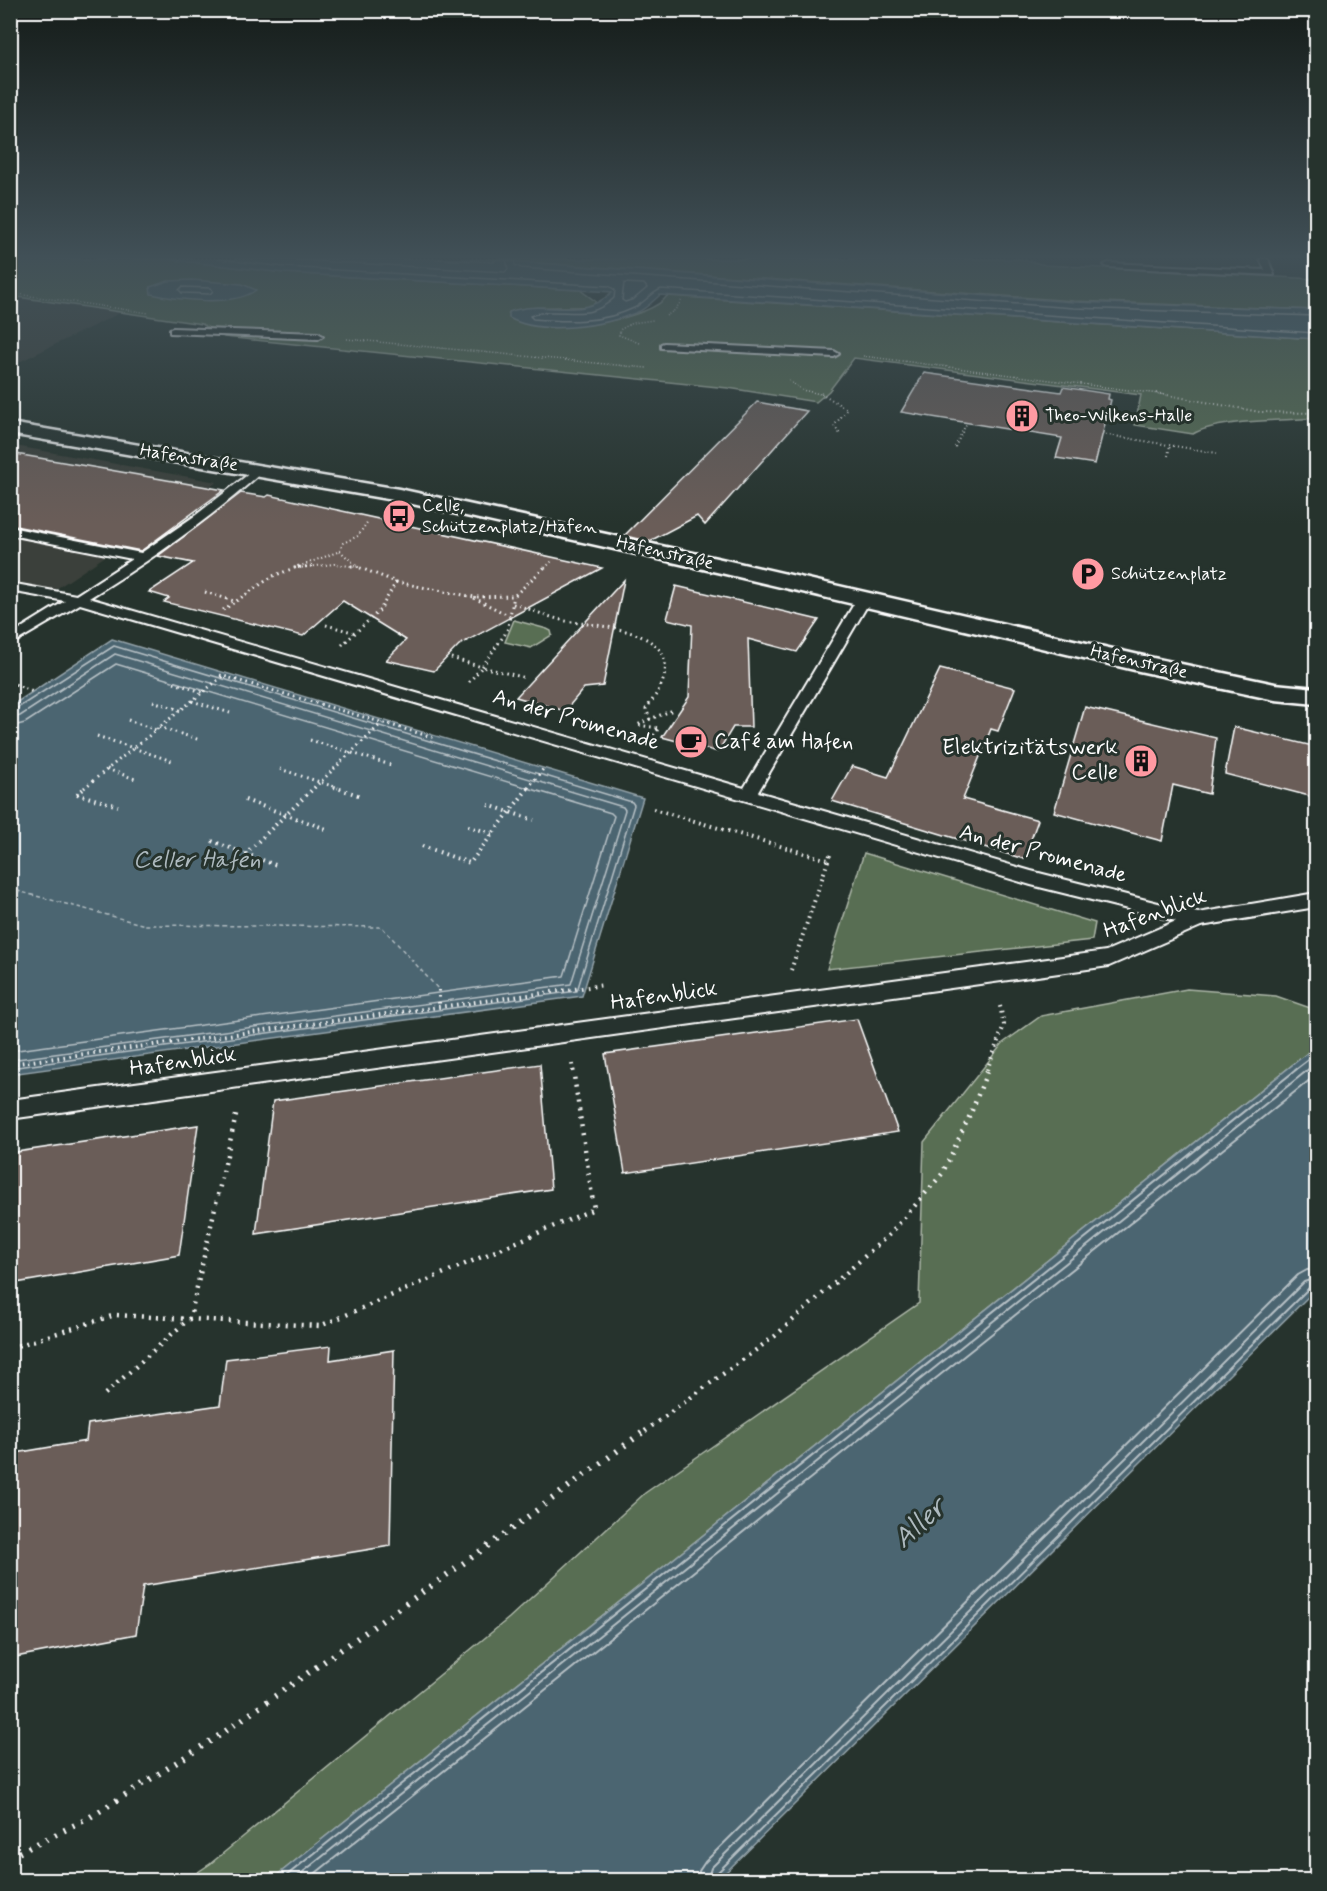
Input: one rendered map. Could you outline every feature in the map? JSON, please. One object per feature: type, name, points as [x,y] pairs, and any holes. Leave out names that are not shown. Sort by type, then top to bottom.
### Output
[{"type":"street","name":"Hafenstraße","points":[[10,428],[259,469],[487,513],[1275,692],[1317,696]]},
{"type":"lane","points":[[690,347],[834,354]]},
{"type":"lane","points":[[10,641],[144,558],[244,483],[259,469]]},
{"type":"lane","points":[[10,531],[144,558]]},
{"type":"lane","name":"An der Promenade","points":[[10,587],[77,599],[1031,878],[1198,920]]},
{"type":"lane","points":[[748,795],[864,599]]},
{"type":"lane","name":"Hafenblick","points":[[10,1110],[1110,958],[1198,920],[1317,900]]},
{"type":"path","points":[[824,394],[847,409],[834,426],[840,434]]},
{"type":"path","points":[[955,447],[967,422]]},
{"type":"path","points":[[1102,435],[1217,453]]},
{"type":"path","points":[[1168,456],[1170,446]]},
{"type":"path","points":[[217,614],[273,576],[340,551],[343,543],[358,536],[373,517]]},
{"type":"path","points":[[340,551],[358,567]]},
{"type":"path","points":[[468,684],[507,631],[514,596],[557,557]]},
{"type":"path","points":[[294,568],[334,564],[358,567],[396,582],[474,597],[514,596]]},
{"type":"path","points":[[338,648],[374,619],[396,582]]},
{"type":"path","points":[[205,592],[235,601]]},
{"type":"path","points":[[474,597],[510,616]]},
{"type":"path","points":[[513,604],[556,619],[609,627],[654,642],[663,655],[665,672],[659,687],[645,709],[650,719]]},
{"type":"path","points":[[326,625],[356,633]]},
{"type":"path","points":[[451,658],[526,678]]},
{"type":"path","points":[[118,806],[76,794],[223,675]]},
{"type":"path","points":[[10,682],[33,692]]},
{"type":"path","points":[[174,683],[203,692]]},
{"type":"path","points":[[153,701],[181,710]]},
{"type":"path","points":[[192,701],[230,713]]},
{"type":"path","points":[[659,728],[637,725],[673,710]]},
{"type":"path","points":[[128,720],[200,740]]},
{"type":"path","points":[[245,854],[382,723]]},
{"type":"path","points":[[97,736],[172,760]]},
{"type":"path","points":[[310,740],[394,766]]},
{"type":"path","points":[[422,846],[470,863],[544,768]]},
{"type":"path","points":[[107,769],[138,780]]},
{"type":"path","points":[[280,769],[361,796]]},
{"type":"path","points":[[245,800],[329,830]]},
{"type":"path","points":[[488,806],[534,820]]},
{"type":"path","points":[[653,809],[828,860]]},
{"type":"path","points":[[779,1005],[841,822]]},
{"type":"path","points":[[468,826],[493,834]]},
{"type":"path","points":[[212,841],[278,866]]},
{"type":"path","points":[[10,1064],[604,985]]},
{"type":"path","points":[[439,990],[439,1007]]},
{"type":"path","points":[[10,1857],[87,1819],[220,1735],[492,1543],[775,1336],[892,1232],[942,1173],[971,1113],[1004,1025]]},
{"type":"path","points":[[10,1348],[115,1315],[320,1326],[594,1209],[568,1034]]},
{"type":"path","points":[[105,1394],[190,1318],[244,1078]]},
{"type":"shaded area","points":[[11,347],[50,347],[11,366]]},
{"type":"shaded area","points":[[10,445],[217,482],[53,591],[11,580]]},
{"type":"green space","points":[[325,347],[1316,347],[1316,418],[1235,423],[1204,429],[1193,434],[1135,425],[1141,395],[854,358],[829,391],[816,402],[728,388]]},
{"type":"green space","points":[[514,620],[547,629],[552,635],[531,648],[505,642]]},
{"type":"green space","points":[[864,853],[1095,923],[1092,940],[827,969]]},
{"type":"green space","points":[[1187,989],[1276,996],[1316,1010],[1316,1046],[271,1880],[186,1880],[210,1864],[509,1618],[645,1493],[919,1303],[924,1142],[1003,1043],[1041,1016]]},
{"type":"water","name":"Celler Hafen","points":[[112,639],[643,798],[582,996],[11,1074],[11,706]]},
{"type":"water","name":"Aller","points":[[1316,1046],[1316,1289],[718,1880],[271,1880]]},
{"type":"building","name":"Theo-Wilkens-Halle","points":[[924,373],[1061,392],[1063,387],[1109,394],[1108,399],[1111,400],[1095,464],[1056,458],[1062,438],[901,412]]},
{"type":"building","points":[[757,402],[807,411],[705,525],[697,516],[650,541],[624,536]]},
{"type":"building","points":[[10,453],[224,490],[141,551],[10,525]]},
{"type":"building","points":[[241,493],[266,497],[269,495],[602,568],[459,645],[434,671],[386,660],[406,640],[343,601],[303,636],[164,602],[169,598],[149,592],[193,563],[158,556]]},
{"type":"building","points":[[624,580],[603,686],[584,688],[565,711],[516,697]]},
{"type":"building","points":[[676,586],[819,620],[797,652],[748,639],[751,727],[733,727],[718,752],[662,737],[689,697],[692,625],[667,619]]},
{"type":"building","points":[[940,669],[1015,688],[998,731],[991,729],[963,799],[1038,820],[1024,859],[832,801],[852,766],[888,777]]},
{"type":"building","name":"Elektrizitätswerk Celle","points":[[1085,707],[1216,738],[1209,794],[1173,785],[1162,841],[1054,812]]},
{"type":"building","points":[[1234,727],[1317,747],[1317,798],[1225,774]]},
{"type":"building","points":[[857,1019],[898,1132],[625,1173],[605,1054]]},
{"type":"building","points":[[540,1064],[551,1189],[256,1234],[273,1101]]},
{"type":"building","points":[[198,1125],[179,1255],[10,1284],[10,1153]]},
{"type":"building","points":[[331,1346],[330,1360],[394,1350],[390,1546],[143,1586],[136,1634],[10,1658],[10,1454],[86,1441],[88,1424],[220,1405],[226,1359]]},
{"type":"ferry route","points":[[10,889],[145,925],[382,927],[439,990]]},
{"type":"place","name":"Theo-Wilkens-Halle","points":[[1022,416]]},
{"type":"place","name":"Celle, Schützenplatz/Hafen","points":[[399,516]]},
{"type":"place","name":"Schützenplatz","points":[[1088,574]]},
{"type":"place","name":"Café am Hafen","points":[[691,742]]},
{"type":"place","name":"Elektrizitätswerk Celle","points":[[1141,761]]}]
